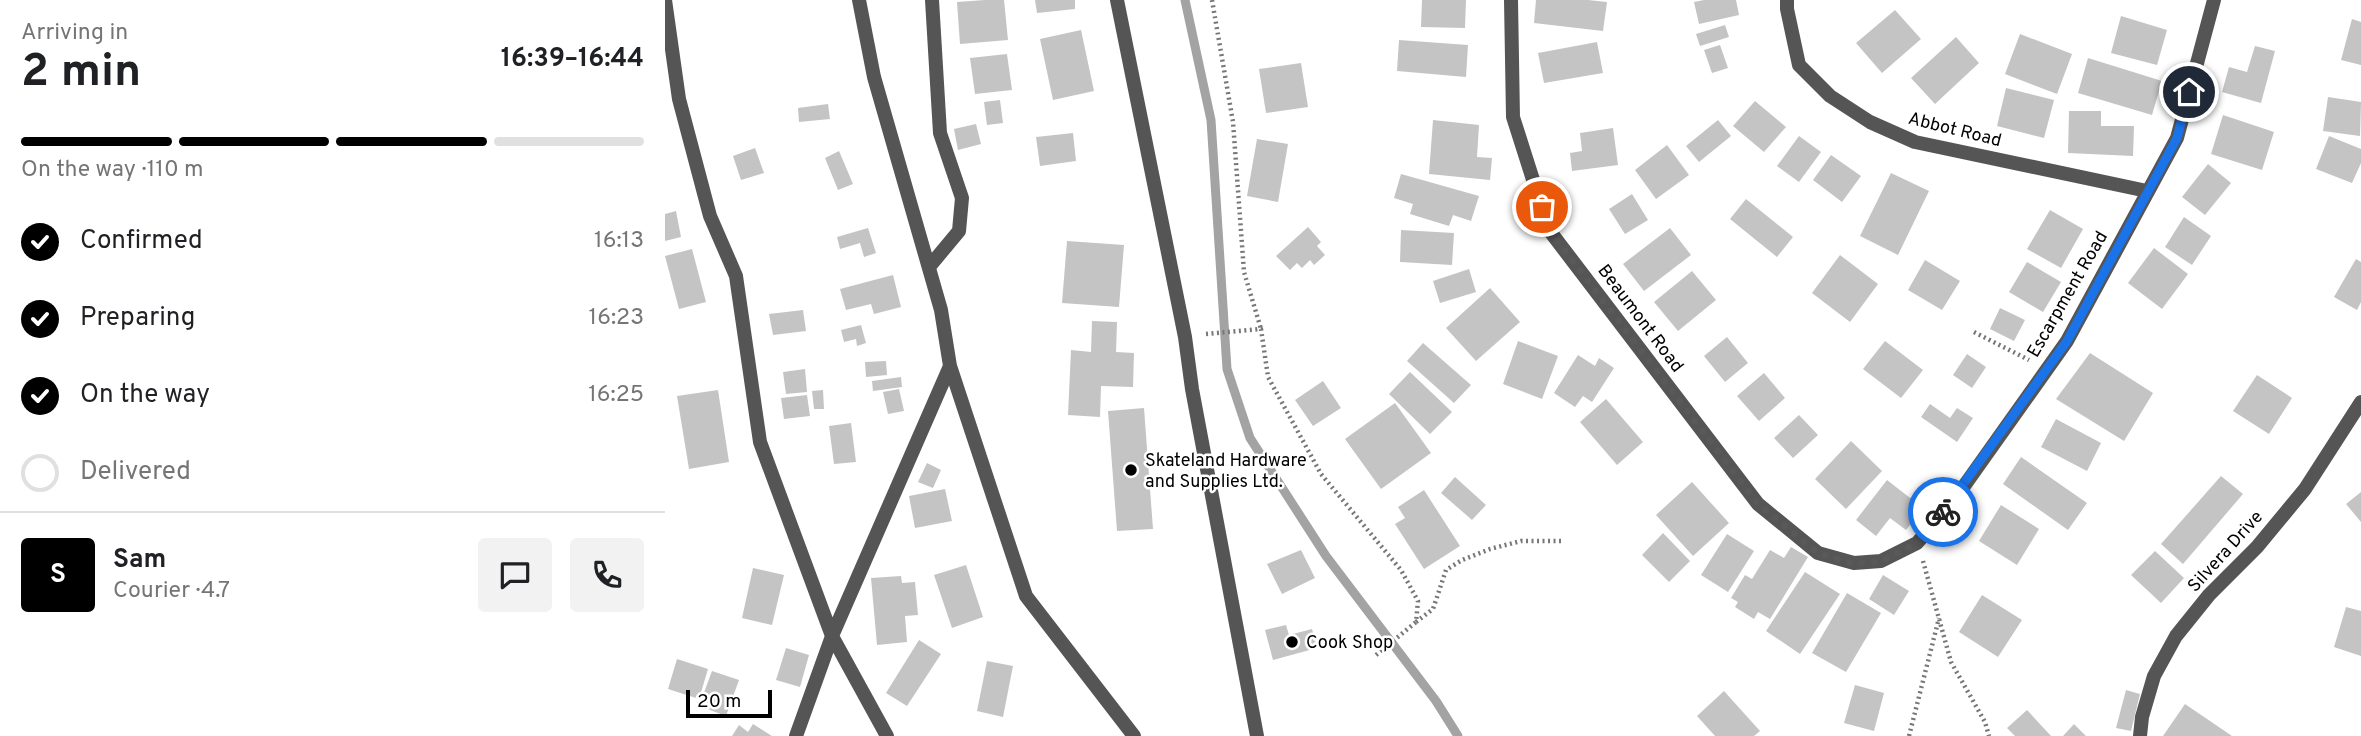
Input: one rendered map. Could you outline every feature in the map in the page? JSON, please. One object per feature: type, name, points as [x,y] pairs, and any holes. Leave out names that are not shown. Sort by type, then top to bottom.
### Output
[{"type":"street","points":[[666,0],[679,99],[710,216],[736,276],[760,442],[832,636],[887,736]]},
{"type":"street","points":[[859,0],[874,77],[941,310],[950,366],[1026,596],[1134,736]]},
{"type":"street","points":[[929,267],[959,231],[962,198],[940,132],[932,0]]},
{"type":"street","points":[[1117,0],[1185,337],[1192,389],[1257,736]]},
{"type":"street","name":"Beaumont Road","points":[[1511,0],[1513,117],[1549,230],[1758,504],[1818,553],[1854,564],[1881,561]]},
{"type":"street","name":"Abbot Road","points":[[1787,0],[1799,65],[1830,96],[1870,122],[1915,142],[2147,191]]},
{"type":"street","name":"Escarpment Road","points":[[1881,561],[1917,543],[1952,503],[2067,341],[2177,138],[2214,0]]},
{"type":"street","points":[[796,736],[832,636],[950,366]]},
{"type":"street","name":"Silvera Drive","points":[[2140,736],[2154,676],[2176,636],[2209,595],[2257,547],[2305,489],[2361,402]]},
{"type":"path","points":[[1212,0],[1233,122],[1244,272],[1261,329],[1268,377],[1321,474],[1401,570],[1419,601],[1416,622]]},
{"type":"path","points":[[1214,332],[1261,329]]},
{"type":"path","points":[[1973,332],[2047,369]]},
{"type":"path","points":[[1376,655],[1433,609],[1446,570],[1461,560],[1521,541],[1561,541]]},
{"type":"path","points":[[1917,543],[1951,662],[1985,722],[1989,736]]},
{"type":"path","points":[[1909,736],[1939,617]]},
{"type":"building","points":[[1004,0],[1008,40],[960,44],[957,2]]},
{"type":"building","points":[[1035,0],[1075,0],[1075,9],[1037,13]]},
{"type":"building","points":[[1422,0],[1466,0],[1465,28],[1421,27]]},
{"type":"building","points":[[1536,0],[1607,2],[1603,31],[1534,23]]},
{"type":"building","points":[[1736,0],[1739,15],[1699,24],[1694,2]]},
{"type":"building","points":[[1895,10],[1921,39],[1882,73],[1856,43]]},
{"type":"building","points":[[2121,16],[2167,30],[2157,65],[2111,53]]},
{"type":"building","points":[[2352,19],[2361,22],[2361,65],[2341,60]]},
{"type":"building","points":[[1725,25],[1729,37],[1700,46],[1696,34]]},
{"type":"building","points":[[1081,30],[1094,91],[1053,100],[1040,39]]},
{"type":"building","points":[[2020,34],[2072,54],[2057,94],[2005,74]]},
{"type":"building","points":[[1956,37],[1979,63],[1935,104],[1911,78]]},
{"type":"building","points":[[1399,40],[1468,45],[1466,77],[1397,71]]},
{"type":"building","points":[[1597,42],[1603,73],[1544,83],[1538,53]]},
{"type":"building","points":[[1720,45],[1728,68],[1712,73],[1704,50]]},
{"type":"building","points":[[2255,46],[2275,51],[2261,103],[2222,92],[2229,67],[2247,72]]},
{"type":"building","points":[[1007,54],[1012,90],[975,94],[970,58]]},
{"type":"building","points":[[2088,58],[2162,81],[2152,115],[2078,93]]},
{"type":"building","points":[[1301,63],[1308,107],[1266,113],[1259,69]]},
{"type":"building","points":[[2006,88],[2054,100],[2044,138],[1997,126]]},
{"type":"building","points":[[2328,97],[2361,102],[2360,136],[2323,131]]},
{"type":"building","points":[[1000,100],[1003,123],[987,125],[984,102]]},
{"type":"building","points":[[1755,101],[1786,127],[1764,152],[1733,126]]},
{"type":"building","points":[[828,104],[830,119],[799,122],[798,108]]},
{"type":"building","points":[[2069,111],[2101,111],[2101,126],[2134,126],[2133,156],[2068,153]]},
{"type":"building","points":[[2223,115],[2274,132],[2262,170],[2211,154]]},
{"type":"building","points":[[1433,120],[1479,125],[1477,157],[1492,158],[1490,180],[1429,174]]},
{"type":"building","points":[[1718,120],[1731,136],[1699,162],[1686,146]]},
{"type":"building","points":[[976,124],[981,144],[958,150],[954,129]]},
{"type":"building","points":[[1613,128],[1618,165],[1572,171],[1570,153],[1582,151],[1580,133]]},
{"type":"building","points":[[1073,133],[1076,161],[1040,166],[1036,137]]},
{"type":"building","points":[[1799,136],[1821,152],[1799,182],[1777,166]]},
{"type":"building","points":[[2329,136],[2361,149],[2361,163],[2352,183],[2316,169]]},
{"type":"building","points":[[1257,139],[1288,144],[1278,202],[1247,196]]},
{"type":"building","points":[[1667,145],[1689,175],[1656,199],[1635,170]]},
{"type":"building","points":[[755,148],[764,173],[741,180],[733,156]]},
{"type":"building","points":[[839,151],[853,184],[838,190],[825,158]]},
{"type":"building","points":[[1831,155],[1861,176],[1842,202],[1813,180]]},
{"type":"building","points":[[2208,164],[2231,183],[2205,215],[2182,197]]},
{"type":"building","points":[[1891,173],[1929,191],[1898,255],[1860,236]]},
{"type":"building","points":[[1401,174],[1479,196],[1471,221],[1453,215],[1449,226],[1410,214],[1413,204],[1394,198]]},
{"type":"building","points":[[1632,194],[1648,220],[1625,234],[1609,209]]},
{"type":"building","points":[[1746,199],[1793,237],[1777,257],[1730,219]]},
{"type":"building","points":[[2050,210],[2083,229],[2061,268],[2027,249]]},
{"type":"building","points":[[676,211],[681,237],[665,241],[665,214]]},
{"type":"building","points":[[2184,217],[2211,236],[2192,265],[2165,247]]},
{"type":"building","points":[[1308,227],[1321,242],[1317,246],[1325,255],[1314,265],[1310,260],[1302,268],[1297,263],[1290,270],[1276,256]]},
{"type":"building","points":[[868,228],[876,253],[864,257],[860,243],[840,249],[837,237]]},
{"type":"building","points":[[1670,228],[1691,255],[1644,291],[1623,264]]},
{"type":"building","points":[[1401,230],[1454,233],[1452,265],[1400,262]]},
{"type":"building","points":[[1067,241],[1124,245],[1119,307],[1062,303]]},
{"type":"building","points":[[2154,248],[2188,274],[2162,309],[2128,283]]},
{"type":"building","points":[[692,249],[706,302],[679,309],[665,256]]},
{"type":"building","points":[[1840,255],[1878,284],[1850,322],[1812,293]]},
{"type":"building","points":[[2356,259],[2361,262],[2361,302],[2357,310],[2334,297]]},
{"type":"building","points":[[1925,260],[1960,281],[1942,310],[1908,290]]},
{"type":"building","points":[[2027,262],[2061,282],[2043,312],[2009,292]]},
{"type":"building","points":[[1469,269],[1476,292],[1440,303],[1433,281]]},
{"type":"building","points":[[1692,271],[1716,300],[1678,331],[1654,302]]},
{"type":"building","points":[[893,275],[901,307],[874,314],[871,304],[846,310],[840,289]]},
{"type":"building","points":[[1490,288],[1520,322],[1476,361],[1446,328]]},
{"type":"building","points":[[2000,308],[2025,320],[2014,341],[1990,329]]},
{"type":"building","points":[[803,310],[806,331],[773,335],[769,314]]},
{"type":"building","points":[[1092,321],[1117,322],[1116,352],[1134,353],[1133,387],[1101,386],[1100,417],[1068,415],[1071,350],[1091,352]]},
{"type":"building","points":[[861,325],[866,343],[857,346],[856,339],[844,342],[841,330]]},
{"type":"building","points":[[1727,337],[1748,363],[1725,382],[1704,356]]},
{"type":"building","points":[[1518,341],[1558,356],[1542,399],[1503,384]]},
{"type":"building","points":[[1885,341],[1923,370],[1901,398],[1863,369]]},
{"type":"building","points":[[1423,343],[1471,385],[1454,403],[1407,361]]},
{"type":"building","points":[[2090,353],[2153,393],[2124,441],[2056,399]]},
{"type":"building","points":[[1967,354],[1986,367],[1972,388],[1953,375]]},
{"type":"building","points":[[1578,355],[1595,366],[1599,358],[1614,368],[1592,402],[1583,396],[1575,407],[1554,393]]},
{"type":"building","points":[[886,361],[887,375],[866,377],[865,362]]},
{"type":"building","points":[[805,369],[807,392],[786,394],[783,372]]},
{"type":"building","points":[[1410,372],[1452,412],[1430,434],[1389,394]]},
{"type":"building","points":[[1764,373],[1785,398],[1759,421],[1737,396]]},
{"type":"building","points":[[2257,375],[2292,398],[2269,434],[2233,411]]},
{"type":"building","points":[[901,377],[902,387],[873,391],[872,381]]},
{"type":"building","points":[[1323,381],[1341,408],[1313,426],[1295,400]]},
{"type":"building","points":[[899,389],[904,411],[888,414],[883,392]]},
{"type":"building","points":[[718,390],[729,462],[689,469],[677,396]]},
{"type":"building","points":[[823,390],[824,409],[814,409],[812,391]]},
{"type":"building","points":[[807,395],[810,416],[784,419],[781,398]]},
{"type":"building","points":[[1606,399],[1643,442],[1617,465],[1580,422]]},
{"type":"building","points":[[1395,403],[1431,453],[1381,489],[1345,439]]},
{"type":"building","points":[[1930,404],[1950,418],[1957,408],[1973,418],[1957,442],[1921,417]]},
{"type":"building","name":"Skateland Hardware and Supplies Ltd.","points":[[1144,408],[1153,529],[1117,531],[1108,411]]},
{"type":"building","points":[[1799,415],[1818,435],[1793,458],[1774,438]]},
{"type":"building","points":[[2056,419],[2101,443],[2087,471],[2041,447]]},
{"type":"building","points":[[851,423],[856,462],[834,464],[829,426]]},
{"type":"building","points":[[1851,441],[1882,471],[1846,509],[1815,479]]},
{"type":"building","points":[[2021,457],[2087,503],[2068,530],[2003,484]]},
{"type":"building","points":[[927,463],[941,470],[933,488],[918,482]]},
{"type":"building","points":[[2221,476],[2243,494],[2183,564],[2161,544]]},
{"type":"building","points":[[1455,477],[1486,505],[1472,520],[1441,493]]},
{"type":"building","points":[[1887,480],[1923,508],[1906,530],[1890,518],[1876,536],[1856,520]]},
{"type":"building","points":[[1692,482],[1729,523],[1693,556],[1656,515]]},
{"type":"building","points":[[945,489],[952,521],[915,528],[909,496]]},
{"type":"building","points":[[1424,490],[1460,546],[1424,569],[1395,524],[1405,518],[1398,507]]},
{"type":"building","points":[[2361,492],[2361,522],[2346,504]]},
{"type":"building","points":[[2001,505],[2039,529],[2017,565],[1979,541]]},
{"type":"building","points":[[1663,533],[1690,561],[1669,582],[1642,555]]},
{"type":"building","points":[[1727,534],[1754,551],[1728,592],[1701,575]]},
{"type":"building","points":[[1791,547],[1808,557],[1770,619],[1758,612],[1754,619],[1735,607],[1738,602],[1731,598],[1745,575],[1752,579],[1770,550],[1784,558]]},
{"type":"building","points":[[1301,550],[1315,578],[1282,594],[1267,564]]},
{"type":"building","points":[[2155,551],[2184,578],[2161,603],[2131,575]]},
{"type":"building","points":[[966,565],[983,617],[952,628],[934,575]]},
{"type":"building","points":[[753,568],[784,575],[772,625],[742,618]]},
{"type":"building","points":[[1805,572],[1840,594],[1800,654],[1766,631]]},
{"type":"building","points":[[1883,575],[1909,591],[1894,615],[1869,599]]},
{"type":"building","points":[[901,576],[902,583],[915,582],[918,615],[905,616],[907,642],[877,645],[871,578]]},
{"type":"building","points":[[1847,593],[1881,613],[1846,672],[1812,653]]},
{"type":"building","points":[[1982,595],[2022,620],[1998,657],[1959,632]]},
{"type":"building","points":[[2346,607],[2361,611],[2361,656],[2334,647]]},
{"type":"building","name":"Cook Shop","points":[[1286,625],[1289,635],[1312,629],[1317,648],[1273,660],[1265,630]]},
{"type":"building","points":[[919,640],[941,654],[907,706],[886,693]]},
{"type":"building","points":[[786,648],[809,655],[800,687],[776,680]]},
{"type":"building","points":[[677,659],[708,669],[699,699],[668,689]]},
{"type":"building","points":[[987,661],[1013,666],[1003,717],[977,711]]},
{"type":"building","points":[[712,671],[739,680],[726,716],[699,706]]},
{"type":"building","points":[[1855,685],[1884,693],[1874,731],[1844,723]]},
{"type":"building","points":[[2126,690],[2140,694],[2131,731],[2116,728]]},
{"type":"building","points":[[1724,691],[1760,731],[1754,736],[1715,736],[1697,716]]},
{"type":"building","points":[[2185,704],[2232,736],[2163,736]]},
{"type":"building","points":[[2027,710],[2051,736],[2015,736],[2007,728]]},
{"type":"building","points":[[753,724],[772,736],[732,736],[739,725],[748,732]]},
{"type":"building","points":[[2074,724],[2086,736],[2063,736]]},
{"type":"waterway","points":[[1185,0],[1211,120],[1227,369],[1250,438],[1326,556],[1436,701],[1458,736]]},
{"type":"way so far","points":[[1542,207],[1549,230],[1758,504],[1818,553],[1854,564],[1881,561],[1917,543],[1943,512]]},
{"type":"place","name":"Skateland Hardware and Supplies Ltd.","points":[[1131,470]]},
{"type":"place","name":"Cook Shop","points":[[1292,642]]},
{"type":"route","points":[[1943,512],[2067,341],[2177,138],[2189,92]]}]
